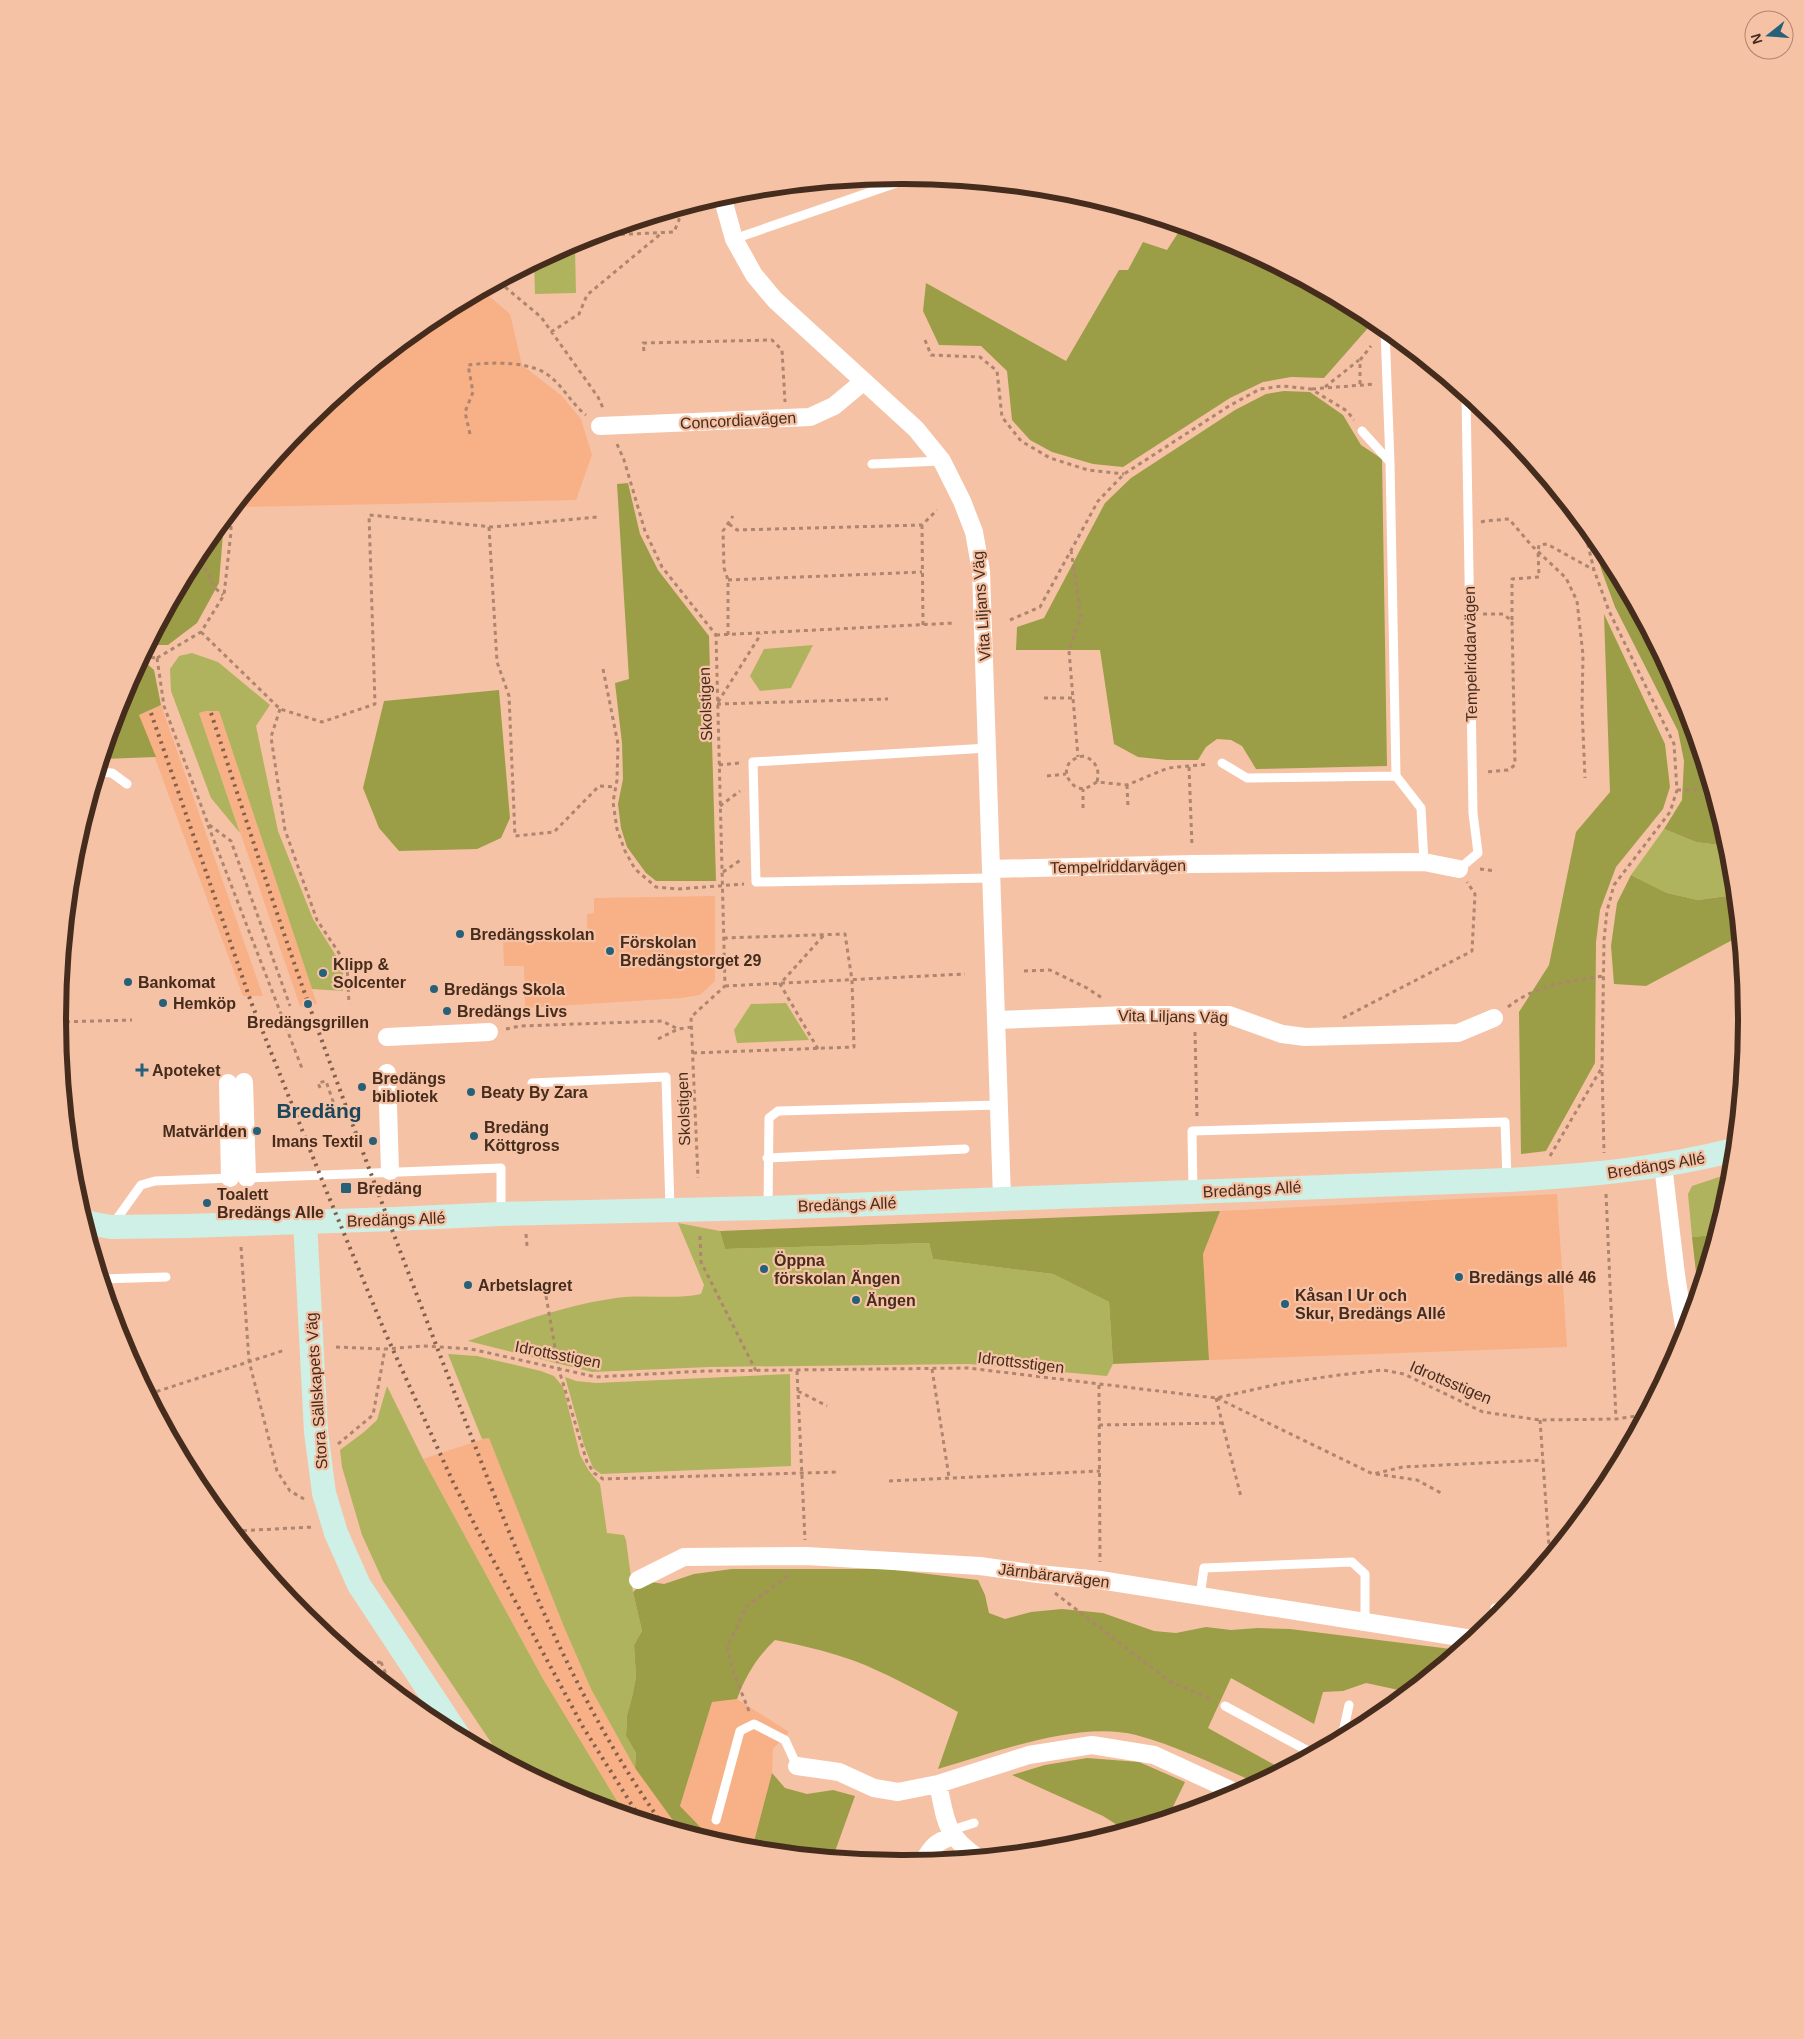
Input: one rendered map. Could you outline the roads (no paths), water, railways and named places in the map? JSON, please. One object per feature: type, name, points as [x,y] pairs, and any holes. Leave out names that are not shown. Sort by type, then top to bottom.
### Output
[{"type":"street","name":"Vita Liljans Väg","points":[[724,203],[734,239],[754,275],[775,300],[916,429],[942,461],[962,501],[974,532],[981,571],[1002,1198]]},
{"type":"street","name":"Concordiavägen","points":[[605,426],[810,416],[834,406],[864,381]]},
{"type":"street","name":"Tempelriddarvägen","points":[[991,874],[1192,864],[1424,862],[1459,869]]},
{"type":"street","name":"Vita Liljans Väg","points":[[996,1020],[1127,1015],[1229,1015],[1282,1034],[1305,1037],[1458,1033],[1494,1018]]},
{"type":"street","points":[[387,1038],[489,1032]]},
{"type":"street","points":[[388,1073],[390,1171]]},
{"type":"street","points":[[236,1082],[238,1178]]},
{"type":"street","name":"Bredängs Allé","points":[[92,1224],[111,1227],[501,1214],[768,1208],[1537,1178],[1599,1182],[1625,1171],[1727,1151]]},
{"type":"street","points":[[1663,1165],[1682,1316]]},
{"type":"street","name":"Stora Sällskapets Väg","points":[[305,1221],[316,1432],[318,1460],[324,1493],[334,1526],[359,1585],[449,1721]]},
{"type":"street","name":"Järnbärarvägen","points":[[638,1580],[684,1557],[806,1556],[980,1566],[1100,1580],[1464,1638]]},
{"type":"street","points":[[797,1766],[839,1772],[874,1788],[898,1792],[938,1784],[1029,1755],[1092,1745],[1154,1755],[1228,1789]]},
{"type":"street","points":[[938,1784],[951,1834],[970,1852]]},
{"type":"street","points":[[928,1854],[939,1841],[951,1834]]},
{"type":"lane","points":[[734,239],[893,184]]},
{"type":"lane","points":[[1385,338],[1390,462],[1396,776],[1420,808],[1424,862]]},
{"type":"lane","name":"Tempelriddarvägen","points":[[1459,869],[1478,853],[1473,814],[1466,403]]},
{"type":"lane","points":[[1362,431],[1390,462]]},
{"type":"lane","points":[[872,464],[942,461]]},
{"type":"lane","points":[[988,748],[752,762],[756,882],[991,874]]},
{"type":"lane","points":[[1222,763],[1247,778],[1396,776]]},
{"type":"lane","points":[[105,772],[112,772],[127,784]]},
{"type":"lane","points":[[532,1083],[666,1077],[670,1211]]},
{"type":"lane","points":[[768,1208],[767,1158],[769,1118],[778,1112],[999,1105]]},
{"type":"lane","points":[[1193,1192],[1192,1131],[1505,1122],[1506,1180]]},
{"type":"lane","points":[[767,1158],[965,1149]]},
{"type":"lane","points":[[111,1227],[141,1185],[155,1181],[390,1171],[501,1168],[501,1214]]},
{"type":"lane","points":[[108,1279],[166,1277]]},
{"type":"lane","points":[[1200,1596],[1204,1568],[1352,1562],[1365,1574],[1365,1623]]},
{"type":"lane","points":[[1344,1728],[1349,1705]]},
{"type":"lane","points":[[1226,1706],[1307,1750]]},
{"type":"lane","points":[[716,1820],[740,1731],[754,1724],[786,1740],[797,1766]]},
{"type":"lane","points":[[951,1834],[974,1822]]},
{"type":"railway","points":[[151,713],[251,1002],[384,1330],[453,1482],[484,1543],[583,1727],[636,1812]]},
{"type":"railway","points":[[211,713],[305,994],[356,1135],[491,1487],[540,1604],[567,1661],[596,1717],[628,1772],[659,1819]]},
{"type":"place","name":"Bredängsskolan","points":[[460,934]]},
{"type":"place","name":"Förskolan Bredängstorget 29","points":[[610,951]]},
{"type":"place","name":"Klipp & Solcenter","points":[[323,973]]},
{"type":"place","name":"Bankomat","points":[[128,982]]},
{"type":"place","name":"Bredängs Skola","points":[[434,989]]},
{"type":"place","name":"Hemköp","points":[[163,1003]]},
{"type":"place","name":"Bredängsgrillen","points":[[308,1004]]},
{"type":"place","name":"Bredängs Livs","points":[[447,1011]]},
{"type":"place","name":"Apoteket","points":[[142,1070]]},
{"type":"place","name":"Bredängs bibliotek","points":[[362,1087]]},
{"type":"place","name":"Beaty By Zara","points":[[471,1092]]},
{"type":"place","name":"Matvärlden","points":[[257,1131]]},
{"type":"place","name":"Bredäng Köttgross","points":[[474,1136]]},
{"type":"place","name":"Imans Textil","points":[[373,1141]]},
{"type":"place","name":"Bredäng","points":[[346,1188]]},
{"type":"place","name":"Toalett Bredängs Alle","points":[[207,1203]]},
{"type":"place","name":"Öppna förskolan Ängen","points":[[764,1269]]},
{"type":"place","name":"Bredängs allé 46","points":[[1459,1277]]},
{"type":"place","name":"Arbetslagret","points":[[468,1285]]},
{"type":"place","name":"Ängen","points":[[856,1300]]},
{"type":"place","name":"Kåsan I Ur och Skur, Bredängs Allé","points":[[1285,1304]]},
{"type":"district","name":"Bredäng","points":[[319,1111]]}]
